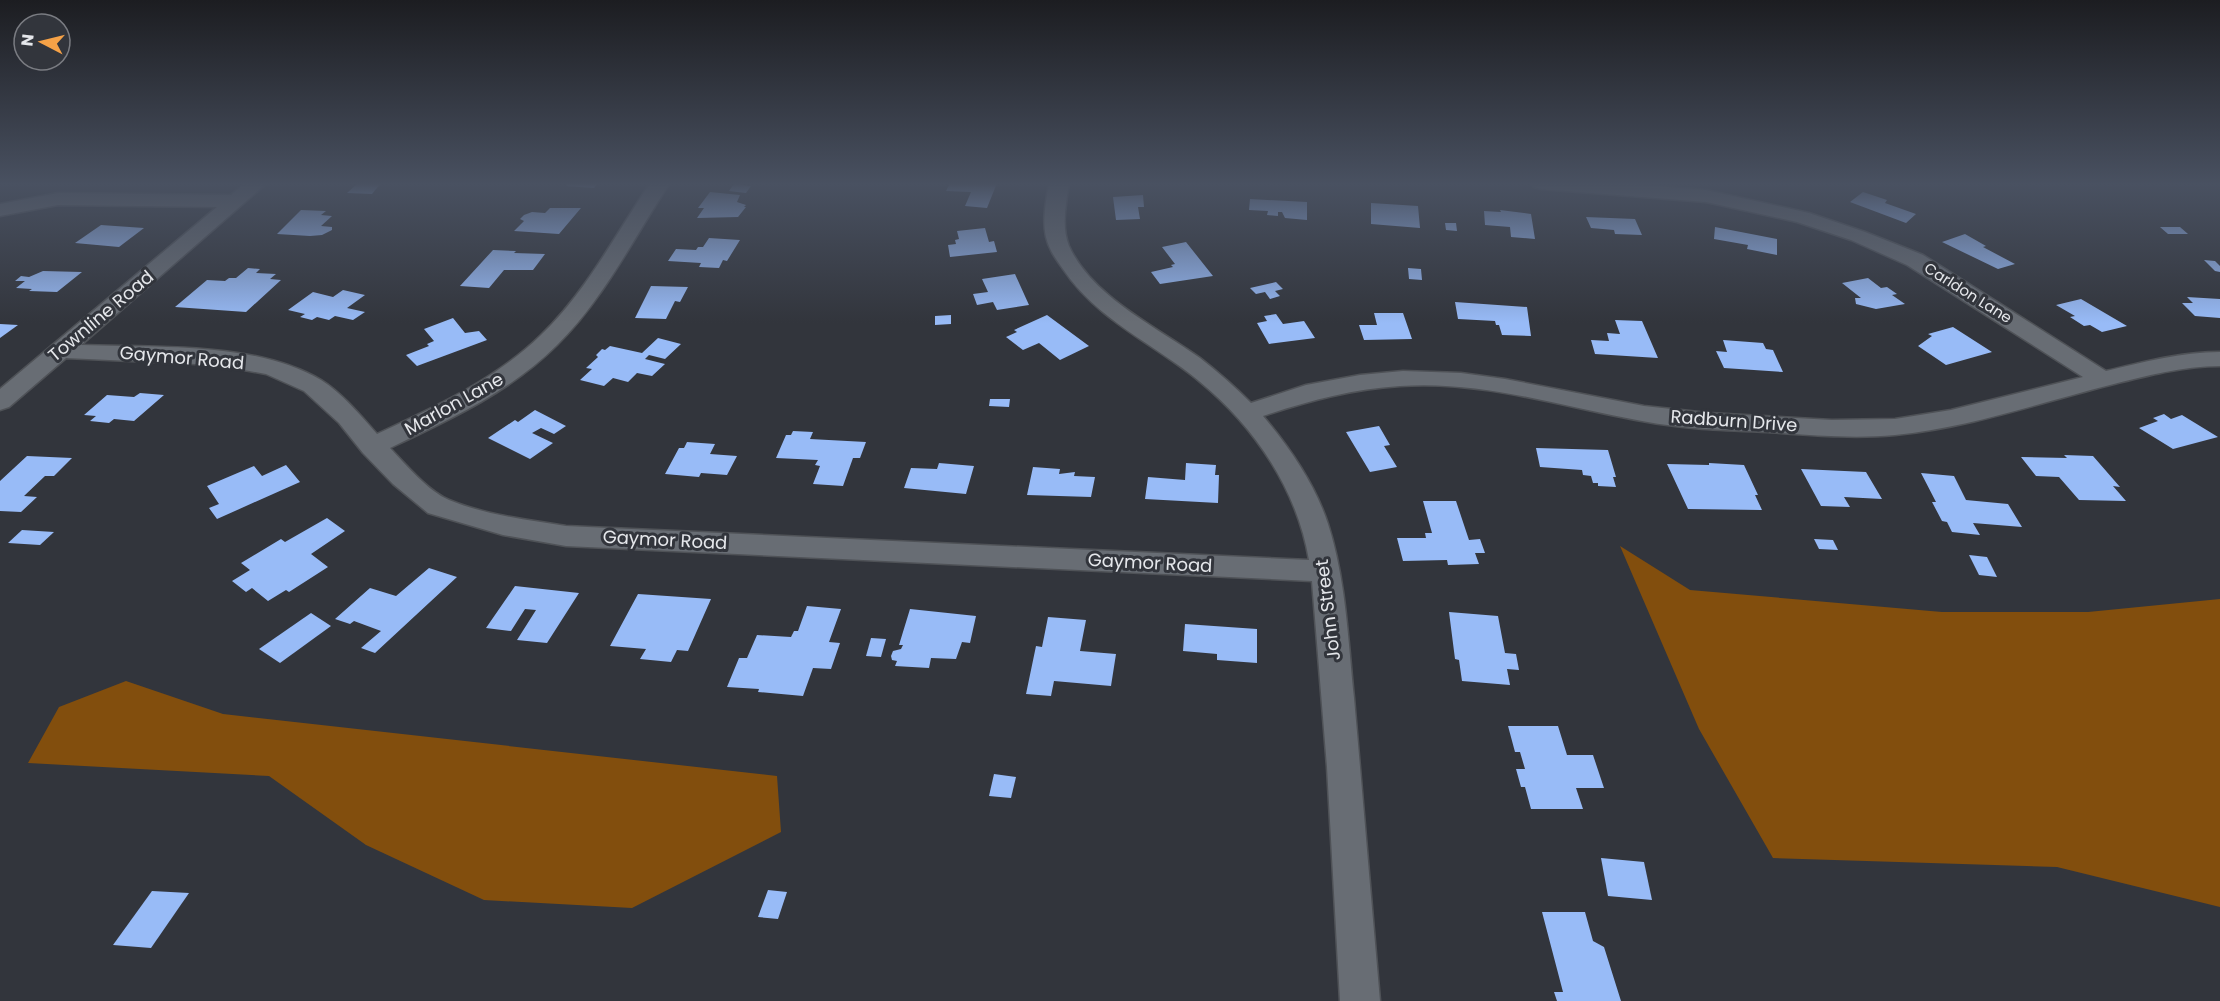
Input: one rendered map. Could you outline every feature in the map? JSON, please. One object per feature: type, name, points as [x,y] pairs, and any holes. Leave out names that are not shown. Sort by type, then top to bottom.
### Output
[{"type":"street","name":"Townline Road","points":[[0,402],[203,230]]},
{"type":"street","name":"Marlon Lane","points":[[372,447],[466,401],[507,375],[540,349],[570,317],[629,230]]},
{"type":"street","name":"John Street","points":[[1056,230],[1058,243],[1073,270],[1095,297],[1125,321],[1170,349],[1208,377],[1248,413],[1294,478],[1312,520],[1326,571],[1342,745],[1360,1001]]},
{"type":"street","name":"Carldon Lane","points":[[1839,230],[1915,260],[2102,379]]},
{"type":"street","name":"Gaymor Road","points":[[60,351],[217,358],[272,368],[313,386],[348,417],[372,447],[402,478],[438,506],[503,525],[566,536],[1326,571]]},
{"type":"street","name":"Radburn Drive","points":[[1248,413],[1306,393],[1360,382],[1402,378],[1461,380],[1505,386],[1644,414],[1687,419],[1832,428],[1895,428],[1951,418],[2151,367],[2202,359],[2220,359]]},
{"type":"shaded area","points":[[1620,546],[1690,590],[1942,612],[2088,612],[2220,599],[2220,907],[2057,867],[1773,858],[1699,729]]},
{"type":"shaded area","points":[[126,681],[223,714],[777,776],[781,832],[632,908],[484,900],[366,845],[269,776],[28,763],[59,707]]},
{"type":"building","points":[[94,230],[142,230],[119,247],[75,243]]},
{"type":"building","points":[[281,230],[332,230],[322,235],[310,236],[277,234]]},
{"type":"building","points":[[515,230],[563,230],[559,234],[514,231]]},
{"type":"building","points":[[985,230],[989,242],[994,241],[997,252],[950,257],[948,245],[956,244],[955,240],[959,239],[957,231]]},
{"type":"building","points":[[1510,230],[1534,230],[1535,239],[1511,237]]},
{"type":"building","points":[[1611,230],[1640,230],[1642,235],[1615,234],[1614,230]]},
{"type":"building","points":[[1715,230],[1729,230],[1777,239],[1777,255],[1747,249],[1748,245],[1714,239]]},
{"type":"building","points":[[2163,230],[2183,230],[2188,234],[2168,234]]},
{"type":"building","points":[[1965,234],[1986,246],[1983,247],[2015,264],[1998,269],[1942,242]]},
{"type":"building","points":[[709,238],[740,240],[727,261],[723,260],[719,268],[699,267],[701,263],[668,261],[676,249],[696,250],[698,247],[703,247]]},
{"type":"building","points":[[1186,242],[1213,276],[1160,284],[1151,272],[1173,267],[1171,265],[1175,264],[1162,247]]},
{"type":"building","points":[[493,250],[545,254],[533,270],[504,270],[489,288],[460,286]]},
{"type":"building","points":[[2204,260],[2215,261],[2220,266],[2220,272],[2215,271]]},
{"type":"building","points":[[248,268],[260,269],[256,273],[276,274],[270,279],[281,280],[246,312],[175,307],[207,280],[225,281],[229,278],[236,278]]},
{"type":"building","points":[[1408,268],[1421,269],[1422,280],[1409,279]]},
{"type":"building","points":[[43,271],[82,272],[57,292],[16,288],[25,281],[15,281],[21,276],[29,277]]},
{"type":"building","points":[[1015,274],[1029,305],[997,310],[993,302],[977,305],[973,294],[988,292],[982,279]]},
{"type":"building","points":[[1868,278],[1881,288],[1887,287],[1897,294],[1892,295],[1905,304],[1876,309],[1856,304],[1855,298],[1861,298],[1842,283]]},
{"type":"building","points":[[1276,282],[1283,289],[1275,291],[1280,296],[1270,299],[1265,292],[1256,294],[1250,288]]},
{"type":"building","points":[[651,286],[688,287],[680,302],[675,301],[666,319],[635,318]]},
{"type":"building","points":[[343,290],[365,295],[347,308],[365,312],[353,320],[335,316],[329,320],[317,317],[312,320],[300,317],[305,314],[288,310],[313,292],[333,297]]},
{"type":"building","points":[[2187,297],[2220,299],[2220,318],[2195,316],[2182,303],[2193,303]]},
{"type":"building","points":[[2081,299],[2127,326],[2102,332],[2090,325],[2084,326],[2070,317],[2075,316],[2056,305]]},
{"type":"building","points":[[1455,302],[1527,307],[1531,336],[1502,335],[1495,321],[1458,319]]},
{"type":"building","points":[[1374,313],[1403,313],[1412,339],[1364,340],[1359,325],[1377,325]]},
{"type":"building","points":[[1276,314],[1283,324],[1304,321],[1315,338],[1269,344],[1257,323],[1267,321],[1264,316]]},
{"type":"building","points":[[951,315],[951,324],[935,325],[935,316]]},
{"type":"building","points":[[1047,315],[1089,346],[1060,360],[1039,343],[1023,350],[1006,337],[1017,332],[1014,330]]},
{"type":"building","points":[[453,318],[465,333],[479,331],[487,340],[417,366],[406,355],[429,346],[427,344],[434,341],[424,329]]},
{"type":"building","points":[[1615,320],[1642,321],[1658,358],[1595,354],[1591,340],[1609,341],[1607,333],[1620,334]]},
{"type":"building","points":[[0,324],[18,325],[0,338]]},
{"type":"building","points":[[1953,327],[1992,352],[1946,365],[1918,346],[1932,336],[1928,334]]},
{"type":"building","points":[[658,338],[681,344],[665,359],[649,355],[645,359],[665,364],[652,376],[637,373],[628,382],[613,378],[604,386],[580,380],[592,369],[586,368],[598,357],[596,355],[602,349],[605,350],[610,346],[642,353]]},
{"type":"building","points":[[1723,340],[1763,343],[1766,349],[1773,350],[1783,372],[1724,368],[1716,351],[1727,352]]},
{"type":"building","points":[[140,393],[164,395],[134,421],[114,419],[109,423],[90,421],[96,416],[84,415],[107,395],[134,397]]},
{"type":"building","points":[[990,399],[1010,399],[1009,407],[989,406]]},
{"type":"building","points":[[535,410],[566,426],[554,434],[541,428],[532,433],[553,443],[530,459],[488,438],[515,420],[518,422]]},
{"type":"building","points":[[2164,414],[2171,419],[2182,415],[2218,437],[2173,449],[2139,428],[2158,421],[2153,418]]},
{"type":"building","points":[[1379,426],[1390,445],[1384,446],[1397,467],[1370,472],[1346,432]]},
{"type":"building","points":[[793,431],[813,432],[810,439],[866,442],[860,458],[853,458],[843,486],[813,484],[820,466],[815,465],[818,460],[776,458],[786,435],[791,435]]},
{"type":"building","points":[[687,442],[715,444],[710,454],[737,456],[727,475],[701,473],[699,477],[665,474],[679,448],[684,448]]},
{"type":"building","points":[[1536,448],[1608,450],[1616,477],[1613,477],[1616,487],[1598,486],[1598,483],[1593,483],[1591,476],[1583,475],[1582,470],[1540,467]]},
{"type":"building","points":[[2064,455],[2093,456],[2120,487],[2113,486],[2126,501],[2079,500],[2059,477],[2036,476],[2021,457],[2067,458]]},
{"type":"building","points":[[27,456],[72,458],[54,476],[45,476],[24,496],[37,497],[21,512],[0,511],[0,481]]},
{"type":"building","points":[[939,463],[974,466],[966,494],[904,488],[911,468],[937,469]]},
{"type":"building","points":[[1186,463],[1216,465],[1215,475],[1219,475],[1218,503],[1145,499],[1148,477],[1185,480]]},
{"type":"building","points":[[1709,463],[1744,465],[1758,495],[1755,495],[1762,510],[1688,509],[1667,464],[1709,465]]},
{"type":"building","points":[[286,465],[300,482],[217,519],[209,508],[219,504],[207,486],[254,466],[262,476]]},
{"type":"building","points":[[1033,467],[1060,469],[1059,474],[1075,472],[1074,476],[1095,477],[1091,497],[1027,495]]},
{"type":"building","points":[[1801,469],[1866,472],[1882,499],[1844,497],[1850,507],[1821,506]]},
{"type":"building","points":[[1921,473],[1954,476],[1966,500],[2008,504],[2022,527],[1973,523],[1980,535],[1952,532],[1947,522],[1942,521],[1932,502],[1936,502]]},
{"type":"building","points":[[1423,501],[1456,501],[1469,540],[1480,539],[1485,553],[1475,553],[1479,564],[1448,565],[1447,560],[1403,561],[1397,538],[1426,538],[1425,533],[1432,533]]},
{"type":"building","points":[[327,518],[345,531],[311,554],[328,567],[289,592],[286,590],[268,601],[252,588],[246,592],[232,581],[250,570],[241,563],[281,539],[285,542]]},
{"type":"building","points":[[22,530],[54,532],[40,545],[8,543]]},
{"type":"building","points":[[1814,539],[1833,540],[1838,550],[1819,549]]},
{"type":"building","points":[[1969,555],[1987,557],[1997,577],[1979,575]]},
{"type":"building","points":[[429,568],[457,577],[375,653],[361,648],[381,631],[354,621],[350,624],[335,619],[370,588],[396,596]]},
{"type":"building","points":[[515,586],[579,593],[547,643],[517,640],[536,610],[525,609],[511,631],[486,628]]},
{"type":"building","points":[[638,594],[711,599],[688,651],[677,650],[671,662],[640,659],[646,649],[610,646]]},
{"type":"building","points":[[807,606],[841,609],[829,642],[840,643],[831,669],[813,668],[803,696],[727,687],[739,658],[747,658],[757,635],[791,637],[794,631],[798,631]]},
{"type":"building","points":[[910,609],[976,616],[970,643],[962,642],[956,659],[931,658],[929,668],[895,666],[897,661],[892,660],[891,656],[893,651],[901,649],[903,645],[899,645]]},
{"type":"building","points":[[1449,612],[1498,616],[1505,653],[1516,654],[1519,670],[1507,669],[1510,685],[1462,681],[1459,660],[1455,659]]},
{"type":"building","points":[[311,613],[331,626],[280,663],[259,649]]},
{"type":"building","points":[[1048,617],[1086,620],[1080,651],[1116,654],[1111,686],[1054,681],[1051,696],[1026,694],[1036,646],[1042,647]]},
{"type":"building","points":[[1185,624],[1257,629],[1257,663],[1217,660],[1217,654],[1183,651]]},
{"type":"building","points":[[871,638],[886,639],[881,657],[866,656]]},
{"type":"building","points":[[1508,726],[1558,726],[1567,755],[1593,755],[1604,788],[1576,788],[1583,809],[1531,809],[1525,787],[1521,787],[1516,769],[1525,769],[1520,752],[1515,752]]},
{"type":"building","points":[[994,774],[1016,777],[1011,798],[989,796]]},
{"type":"building","points":[[1601,858],[1644,862],[1652,900],[1608,896]]},
{"type":"building","points":[[768,890],[787,892],[778,919],[758,917]]},
{"type":"building","points":[[152,891],[189,893],[151,948],[113,945]]},
{"type":"building","points":[[1542,912],[1585,912],[1593,941],[1604,947],[1621,1001],[1557,1001],[1554,992],[1563,992]]}]
